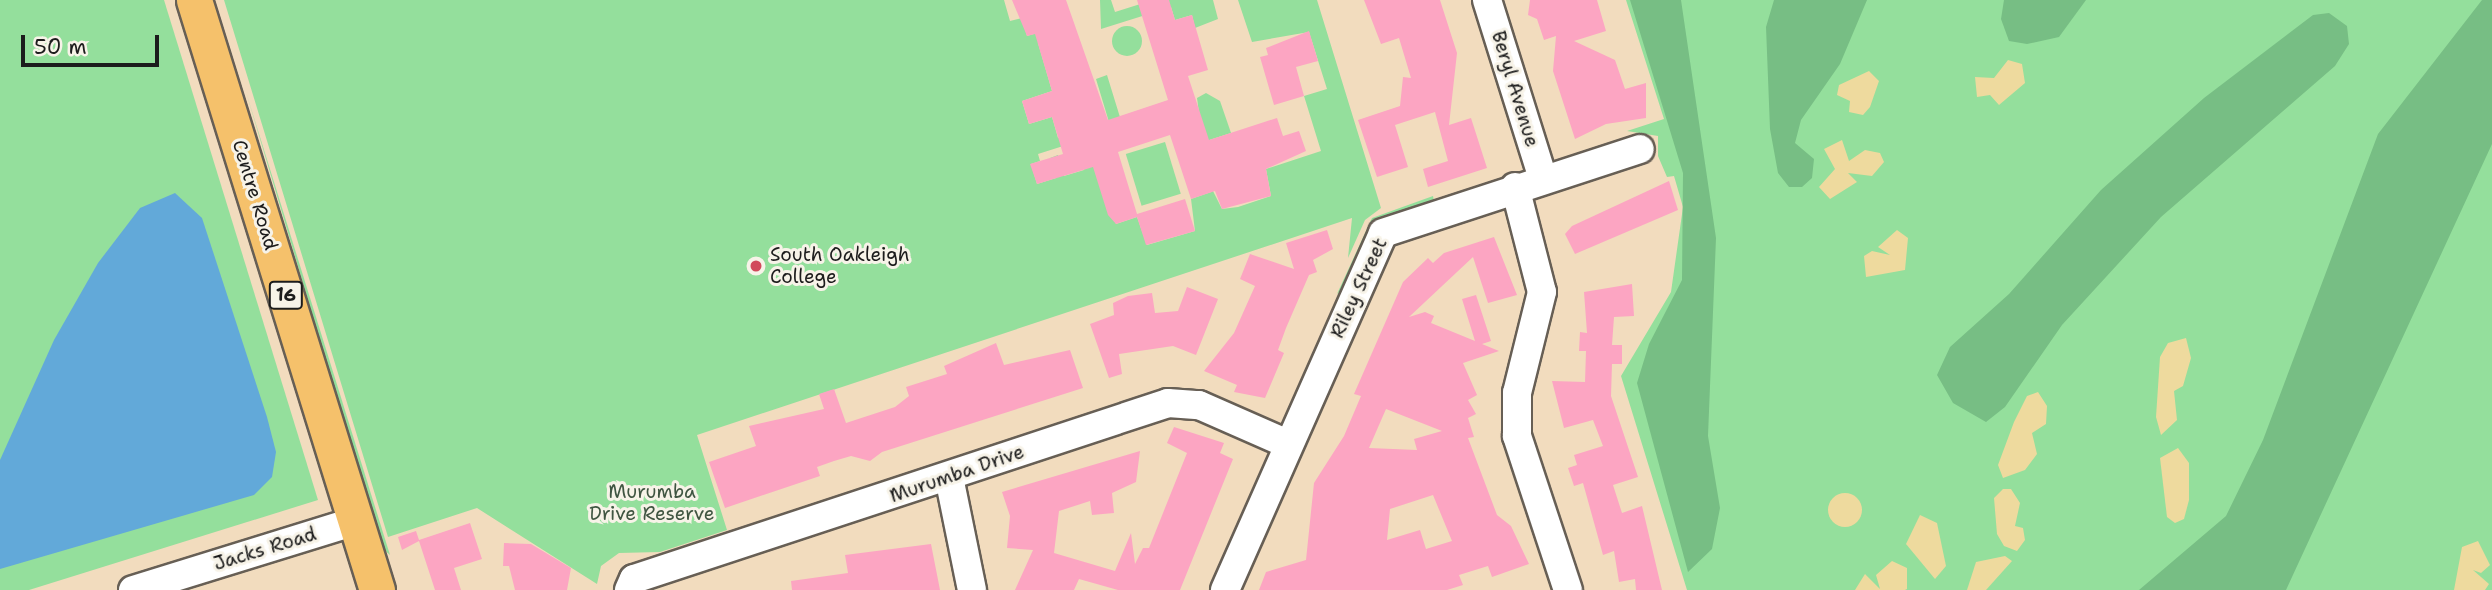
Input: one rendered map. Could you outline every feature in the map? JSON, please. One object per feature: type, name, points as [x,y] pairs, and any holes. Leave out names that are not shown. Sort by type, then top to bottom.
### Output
[{"type":"main road","name":"Centre Road","points":[[194,0],[377,590]]},
{"type":"street","name":"Beryl Avenue","points":[[1487,0],[1543,179]]},
{"type":"street","name":"Riley Street","points":[[1225,590],[1383,233],[1515,187],[1640,149]]},
{"type":"street","points":[[1515,187],[1542,292],[1517,393],[1517,436],[1568,590]]},
{"type":"street","name":"Murumba Drive","points":[[629,590],[634,579],[1178,401],[1289,444]]},
{"type":"street","points":[[949,477],[972,590]]},
{"type":"street","name":"Jacks Road","points":[[133,590],[356,521]]},
{"type":"green space","points":[[0,0],[164,0],[318,500],[29,590],[0,590]]},
{"type":"green space","name":"South Oakleigh College","points":[[224,0],[1004,0],[1010,21],[1022,18],[1027,36],[1047,30],[1038,43],[1052,91],[1022,101],[1029,124],[1052,117],[1058,138],[1109,122],[1096,79],[1107,75],[1123,127],[1038,154],[1040,161],[1031,164],[1037,184],[1056,178],[1050,158],[1058,155],[1064,176],[1084,170],[1090,145],[1116,224],[1137,217],[1147,245],[1195,231],[1191,199],[1211,192],[1209,183],[1222,209],[1238,207],[1271,196],[1266,169],[1321,151],[1304,96],[1327,89],[1309,32],[1252,42],[1238,0],[1317,0],[1381,208],[1365,220],[1348,258],[1352,218],[697,435],[727,530],[660,552],[619,553],[601,566],[597,584],[477,508],[388,537]]},
{"type":"green space","points":[[1100,0],[1111,0],[1115,12],[1153,0],[1213,0],[1218,19],[1195,28],[1192,15],[1175,20],[1171,7],[1101,29]]},
{"type":"green space","points":[[1626,0],[2492,0],[2492,590],[1687,590],[1621,376],[1671,292],[1683,207],[1674,176],[1667,177],[1658,156],[1658,136],[1627,131],[1664,119]]},
{"type":"green space","points":[[1630,0],[1681,0],[1716,238],[1708,436],[1720,508],[1712,549],[1688,572],[1637,383],[1649,344],[1682,280],[1683,173]]},
{"type":"green space","points":[[1774,0],[1867,0],[1840,64],[1801,120],[1795,143],[1814,159],[1812,178],[1802,187],[1789,187],[1778,173],[1770,129],[1766,27]]},
{"type":"green space","points":[[2004,0],[2086,0],[2059,37],[2027,44],[2009,41],[2001,19]]},
{"type":"green space","points":[[2482,0],[2492,0],[2492,144],[2286,590],[2139,590],[2226,516],[2263,440],[2378,134]]},
{"type":"green space","points":[[2329,13],[2347,26],[2349,44],[2335,66],[2161,217],[2062,325],[2005,407],[1986,422],[1953,403],[1937,375],[1950,347],[2009,294],[2101,190],[2204,98],[2313,15]]},
{"type":"green space","points":[[1127,26],[1138,30],[1142,41],[1138,52],[1127,56],[1116,52],[1112,41],[1116,30]]},
{"type":"green space","points":[[246,92],[390,555],[382,548]]},
{"type":"green space","points":[[1206,93],[1220,101],[1231,133],[1203,142],[1197,98]]},
{"type":"green space","points":[[1165,142],[1181,194],[1142,206],[1126,154]]},
{"type":"green space","points":[[1433,196],[1434,201],[1337,294],[1372,218]]},
{"type":"sand","points":[[2008,60],[2022,64],[2025,83],[1999,105],[1990,95],[1977,97],[1975,77],[1994,78]]},
{"type":"sand","points":[[1869,71],[1879,81],[1870,107],[1863,115],[1849,112],[1850,101],[1837,95],[1839,85]]},
{"type":"sand","points":[[1842,140],[1849,161],[1865,150],[1880,153],[1884,162],[1872,176],[1848,173],[1857,182],[1830,199],[1819,187],[1835,169],[1824,149]]},
{"type":"sand","points":[[1897,230],[1908,238],[1905,270],[1866,277],[1864,256],[1872,251],[1890,255],[1878,247]]},
{"type":"sand","points":[[2186,338],[2191,358],[2183,386],[2174,391],[2177,420],[2161,435],[2156,417],[2160,357],[2168,343]]},
{"type":"sand","points":[[2038,392],[2047,406],[2046,424],[2032,433],[2037,454],[2025,470],[2003,478],[1998,465],[2014,422],[2027,396]]},
{"type":"sand","points":[[2178,448],[2189,463],[2189,500],[2184,519],[2175,523],[2167,517],[2160,458]]},
{"type":"sand","points":[[2003,489],[2011,489],[2020,503],[2015,526],[2023,528],[2025,540],[2017,551],[2004,546],[1997,534],[1994,498]]},
{"type":"sand","points":[[1845,493],[1857,498],[1862,510],[1857,522],[1845,527],[1833,522],[1828,510],[1833,498]]},
{"type":"sand","points":[[1920,515],[1937,523],[1946,566],[1935,579],[1906,544]]},
{"type":"sand","points":[[2478,541],[2490,565],[2481,573],[2473,570],[2489,584],[2485,590],[2454,590],[2462,547]]},
{"type":"sand","points":[[2005,556],[2012,561],[1986,590],[1967,590],[1976,562]]},
{"type":"sand","points":[[1892,561],[1907,568],[1907,589],[1855,590],[1865,574],[1880,589],[1876,575]]},
{"type":"water","points":[[175,193],[202,218],[267,417],[276,452],[272,477],[254,495],[0,569],[0,460],[54,340],[98,263],[140,208]]},
{"type":"building","points":[[1012,0],[1066,0],[1108,120],[1168,100],[1137,0],[1169,0],[1175,20],[1192,15],[1208,70],[1188,76],[1209,140],[1277,118],[1283,136],[1299,131],[1306,151],[1266,169],[1271,196],[1222,209],[1215,191],[1191,199],[1170,135],[1118,152],[1137,214],[1185,199],[1195,231],[1146,245],[1137,217],[1116,224],[1108,215],[1093,167],[1037,184],[1030,164],[1063,154],[1052,117],[1029,124],[1022,101],[1052,91],[1035,34],[1027,36]]},
{"type":"building","points":[[1364,0],[1440,0],[1457,53],[1449,125],[1471,118],[1487,168],[1428,187],[1423,169],[1448,161],[1435,112],[1395,125],[1408,167],[1377,177],[1358,120],[1400,106],[1403,77],[1411,78],[1399,38],[1381,44]]},
{"type":"building","points":[[1530,0],[1597,0],[1606,31],[1574,41],[1615,60],[1625,89],[1646,83],[1646,118],[1606,124],[1575,139],[1553,71],[1556,36],[1544,40],[1537,19],[1528,15]]},
{"type":"building","points":[[1309,31],[1318,61],[1296,67],[1304,96],[1274,105],[1260,57],[1268,55],[1266,48]]},
{"type":"building","points":[[1669,181],[1678,210],[1575,254],[1565,234],[1572,226]]},
{"type":"building","points":[[1327,230],[1333,249],[1313,260],[1317,272],[1309,275],[1286,328],[1278,350],[1284,353],[1265,398],[1234,392],[1237,385],[1204,371],[1234,333],[1255,286],[1240,279],[1250,254],[1294,269],[1286,243]]},
{"type":"building","points":[[1494,237],[1517,295],[1488,303],[1473,257],[1409,317],[1425,312],[1434,316],[1431,323],[1475,341],[1462,299],[1476,295],[1491,341],[1482,344],[1499,351],[1463,363],[1477,395],[1468,400],[1476,414],[1468,418],[1474,437],[1468,438],[1497,515],[1511,526],[1529,564],[1492,577],[1488,566],[1459,575],[1463,585],[1447,590],[1259,590],[1266,572],[1306,560],[1314,483],[1344,436],[1361,396],[1354,394],[1403,282],[1428,258],[1433,263],[1444,253]],"holes":[[[1386,409],[1442,431],[1414,439],[1417,450],[1369,448]],[[1433,495],[1452,541],[1426,549],[1420,530],[1387,540],[1390,509]]]},
{"type":"building","points":[[1632,284],[1634,316],[1614,317],[1612,345],[1622,345],[1622,364],[1612,364],[1611,396],[1638,477],[1613,485],[1622,513],[1642,506],[1662,590],[1636,590],[1635,579],[1619,582],[1614,551],[1603,555],[1583,483],[1574,486],[1568,468],[1577,465],[1574,455],[1603,446],[1593,420],[1564,428],[1552,381],[1585,382],[1586,351],[1579,351],[1580,332],[1587,333],[1584,292]]},
{"type":"building","points":[[1187,287],[1218,299],[1196,355],[1173,346],[1119,354],[1122,374],[1109,378],[1090,324],[1114,315],[1113,303],[1128,296],[1152,293],[1155,313],[1178,311]]},
{"type":"building","points":[[996,343],[1004,365],[1070,350],[1083,388],[882,452],[870,461],[851,456],[834,461],[817,467],[820,476],[725,508],[709,462],[756,446],[749,426],[824,409],[819,394],[834,389],[846,423],[895,407],[909,396],[906,387],[947,374],[944,366]]},
{"type":"building","points":[[1174,427],[1224,443],[1220,453],[1233,459],[1180,590],[1118,590],[1079,579],[1074,590],[1015,590],[1033,550],[1007,548],[1010,516],[1002,492],[1140,451],[1136,482],[1112,493],[1114,513],[1092,515],[1090,501],[1059,511],[1054,553],[1115,571],[1131,533],[1135,564],[1143,548],[1149,548],[1187,453],[1167,443]]},
{"type":"building","points":[[470,523],[482,559],[454,568],[461,590],[435,590],[419,541],[402,550],[398,537],[416,531],[419,540]]},
{"type":"building","points":[[504,543],[531,544],[571,568],[567,590],[515,590],[509,566],[503,566]]},
{"type":"building","points":[[931,544],[940,590],[792,590],[791,581],[848,573],[845,555]]},
{"type":"place","name":"South Oakleigh College","points":[[756,266]]},
{"type":"park label","name":"Murumba Drive Reserve","points":[[652,503]]}]
